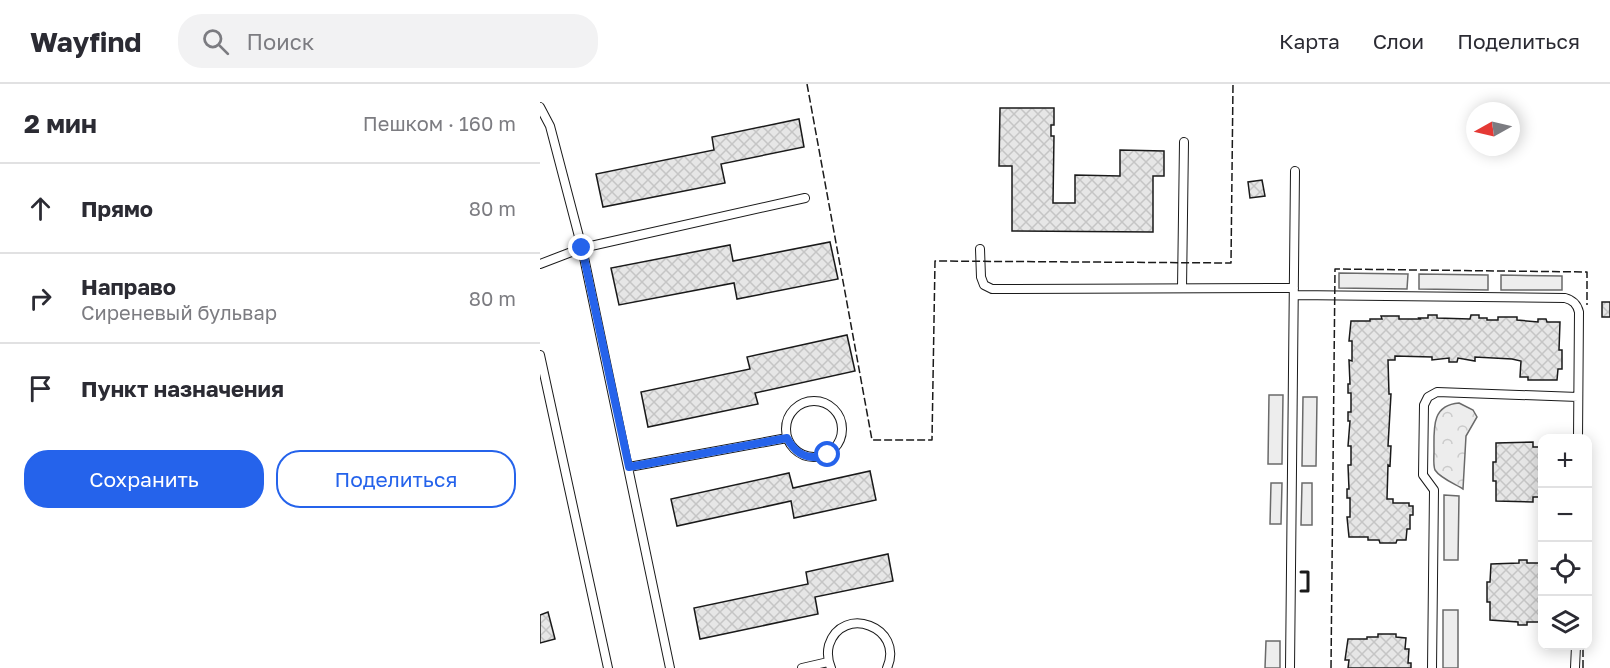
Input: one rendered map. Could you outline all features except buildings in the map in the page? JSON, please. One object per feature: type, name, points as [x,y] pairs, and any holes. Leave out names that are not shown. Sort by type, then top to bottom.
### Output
[{"type":"lane","points":[[540,107],[550,126],[582,248],[670,668]]},
{"type":"lane","points":[[1182,288],[1184,142]]},
{"type":"lane","points":[[1290,668],[1296,171]]},
{"type":"lane","points":[[540,264],[582,248],[805,198]]},
{"type":"lane","points":[[980,249],[981,277],[984,285],[992,289],[1182,288],[1572,300],[1579,312],[1578,434]]},
{"type":"lane","points":[[540,355],[608,668]]},
{"type":"lane","points":[[1432,668],[1434,490],[1423,475],[1424,405],[1428,397],[1437,392],[1578,397]]},
{"type":"lane","points":[[811,401],[830,405],[842,421],[841,441],[828,455],[808,458],[792,447],[787,438],[788,418],[801,404],[811,401]]},
{"type":"lane","points":[[629,467],[787,438]]},
{"type":"lane","points":[[802,668],[830,665],[828,652],[830,642],[836,633],[854,624],[864,624],[882,633],[888,642],[890,652],[887,668]]},
{"type":"lane","points":[[1575,668],[1576,650]]},
{"type":"shaded area","points":[[1339,273],[1408,274],[1407,289],[1339,288]]},
{"type":"shaded area","points":[[1419,274],[1488,275],[1488,290],[1419,289]]},
{"type":"shaded area","points":[[1501,275],[1562,276],[1562,290],[1501,290]]},
{"type":"shaded area","points":[[1269,395],[1283,395],[1282,464],[1268,464]]},
{"type":"shaded area","points":[[1303,397],[1317,397],[1316,466],[1302,466]]},
{"type":"shaded area","points":[[1271,483],[1282,483],[1281,524],[1270,524]]},
{"type":"shaded area","points":[[1302,483],[1312,483],[1312,525],[1301,525]]},
{"type":"shaded area","points":[[1444,495],[1459,496],[1458,560],[1444,560]]},
{"type":"shaded area","points":[[1443,610],[1458,610],[1458,668],[1443,668]]},
{"type":"shaded area","points":[[1266,641],[1280,641],[1280,668],[1265,668]]},
{"type":"green space","points":[[1459,403],[1473,410],[1477,417],[1466,436],[1463,489],[1440,476],[1435,470],[1434,463],[1436,420],[1443,408]]},
{"type":"fence","points":[[807,84],[872,440],[932,440],[935,261],[1231,263],[1233,84]]},
{"type":"fence","points":[[1331,668],[1335,269],[1587,272],[1587,305]]},
{"type":"fence","points":[[1583,650],[1583,668]]},
{"type":"wall","points":[[1301,572],[1308,572],[1308,591],[1301,591]]},
{"type":"route","points":[[582,248],[629,467],[787,438],[792,447],[808,458],[828,455]]}]
